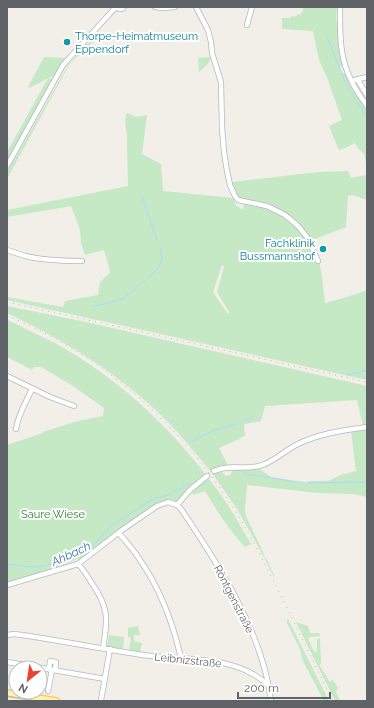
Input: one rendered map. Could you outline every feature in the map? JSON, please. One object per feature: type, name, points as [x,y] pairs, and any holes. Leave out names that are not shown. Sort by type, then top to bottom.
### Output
[{"type":"main road","points":[[7,693],[56,701]]},
{"type":"street","points":[[7,166],[63,65],[115,7],[121,9],[124,7]]},
{"type":"street","points":[[155,7],[175,7]]},
{"type":"street","points":[[196,7],[208,30],[212,53],[221,82],[222,128],[226,171],[234,196],[238,200],[267,206],[285,215],[298,226],[307,238],[318,260]]},
{"type":"street","points":[[247,25],[252,7]]},
{"type":"street","points":[[340,7],[340,39],[344,64],[351,82],[367,106]]},
{"type":"street","points":[[351,82],[367,77]]},
{"type":"street","points":[[357,79],[367,95]]},
{"type":"street","points":[[7,250],[34,258],[82,261]]},
{"type":"street","points":[[7,376],[50,398],[74,406]]},
{"type":"street","points":[[16,429],[20,414],[32,389]]},
{"type":"street","points":[[214,471],[221,468],[259,466],[269,462],[297,444],[308,440],[332,433],[367,427]]},
{"type":"street","points":[[7,585],[78,564],[157,506],[168,502],[177,505],[190,490],[207,476]]},
{"type":"street","name":"Röntgenstraße","points":[[177,505],[220,569],[242,611],[262,656],[271,701]]},
{"type":"street","points":[[119,533],[139,558],[158,590],[173,627],[180,658]]},
{"type":"street","points":[[78,564],[100,596],[105,607],[106,626],[103,648]]},
{"type":"street","name":"Leibnizstraße","points":[[7,635],[22,634],[155,656],[206,660],[237,667],[253,673],[268,685]]},
{"type":"street","points":[[101,700],[110,649]]},
{"type":"street","points":[[7,662],[105,679]]},
{"type":"street","points":[[48,691],[52,670]]},
{"type":"green space","points":[[303,7],[337,7],[336,19],[339,49],[343,66],[340,67],[342,73],[346,74],[354,90],[367,109],[367,168],[364,154],[355,143],[339,150],[329,126],[342,120],[328,80],[319,60],[313,31],[282,29],[282,18],[291,18],[291,16],[295,17],[298,14],[300,15]]},
{"type":"green space","points":[[94,37],[96,39],[68,67],[7,179],[7,173],[67,67]]},
{"type":"green space","points":[[44,57],[65,59],[55,75],[29,88],[28,87]]},
{"type":"green space","points":[[211,57],[208,64],[199,72],[198,58]]},
{"type":"green space","points":[[52,79],[7,161],[7,152],[47,80]]},
{"type":"green space","points":[[127,113],[136,117],[147,115],[142,154],[161,164],[163,191],[233,198],[236,205],[243,210],[244,203],[263,207],[275,211],[291,221],[302,233],[304,231],[296,223],[278,210],[237,197],[233,191],[231,183],[318,172],[348,171],[351,178],[367,175],[367,200],[353,195],[348,196],[346,227],[310,241],[319,261],[325,303],[367,290],[367,380],[7,300],[7,297],[63,307],[65,301],[98,295],[100,282],[110,273],[104,250],[85,255],[81,243],[80,230],[71,206],[7,217],[7,210],[128,186],[125,119]],"holes":[[[222,265],[224,267],[217,292],[230,314],[227,313],[213,292]]]},
{"type":"green space","points":[[7,306],[86,322],[367,386],[367,425],[363,426],[357,400],[265,406],[261,421],[244,424],[245,436],[219,448],[229,467],[219,467],[212,473],[170,424],[128,386],[70,346],[7,313]]},
{"type":"green space","name":"Saure Wiese","points":[[7,320],[55,343],[80,358],[103,374],[148,411],[188,452],[206,475],[227,503],[251,544],[245,547],[239,541],[205,491],[193,495],[191,488],[177,503],[162,501],[153,506],[79,561],[77,559],[62,566],[7,583],[7,445],[74,422],[103,416],[104,408],[73,386],[41,367],[34,367],[32,370],[7,357]]},
{"type":"green space","points":[[367,428],[367,497],[354,494],[318,493],[247,485],[245,509],[246,516],[290,610],[264,557],[237,509],[212,473],[220,470],[226,476],[230,475],[233,470],[258,468],[271,477],[308,484],[308,481],[328,481],[341,475],[356,471],[351,431]]},
{"type":"green space","points":[[288,619],[329,701],[324,701],[303,661],[300,649],[287,623]]},
{"type":"green space","points":[[296,622],[308,626],[310,633],[319,633],[320,636],[308,638],[312,648],[315,652],[317,652],[317,639],[320,638],[320,666],[330,682],[333,680],[338,688],[336,692],[340,701],[335,701]]},
{"type":"green space","points":[[138,626],[140,635],[134,635],[134,641],[142,643],[140,652],[129,651],[131,638],[128,637],[128,628]]},
{"type":"green space","points":[[109,635],[124,637],[123,649],[107,646]]},
{"type":"waterway","points":[[327,37],[346,84],[367,117]]},
{"type":"waterway","points":[[143,199],[157,240]]},
{"type":"waterway","points":[[92,307],[123,299],[158,269],[162,259],[160,247]]},
{"type":"waterway","points":[[347,375],[367,370]]},
{"type":"waterway","points":[[242,422],[254,416]]},
{"type":"waterway","points":[[191,442],[212,431],[237,424]]},
{"type":"waterway","name":"Ahbach","points":[[242,471],[246,474],[306,483],[367,482]]},
{"type":"waterway","name":"Ahbach","points":[[7,565],[38,567],[57,562],[72,553],[94,545],[111,526],[155,498],[166,496],[187,484],[190,484]]},
{"type":"tram line","points":[[7,696],[36,701]]},
{"type":"railway","points":[[7,302],[367,382]]},
{"type":"railway","points":[[7,316],[41,331],[104,369],[133,392],[186,444],[230,503],[258,550],[333,701]]},
{"type":"place","name":"Thorpe-Heimatmuseum Eppendorf","points":[[67,42]]},
{"type":"place","name":"Fachklinik Bussmannshof","points":[[323,249]]}]
